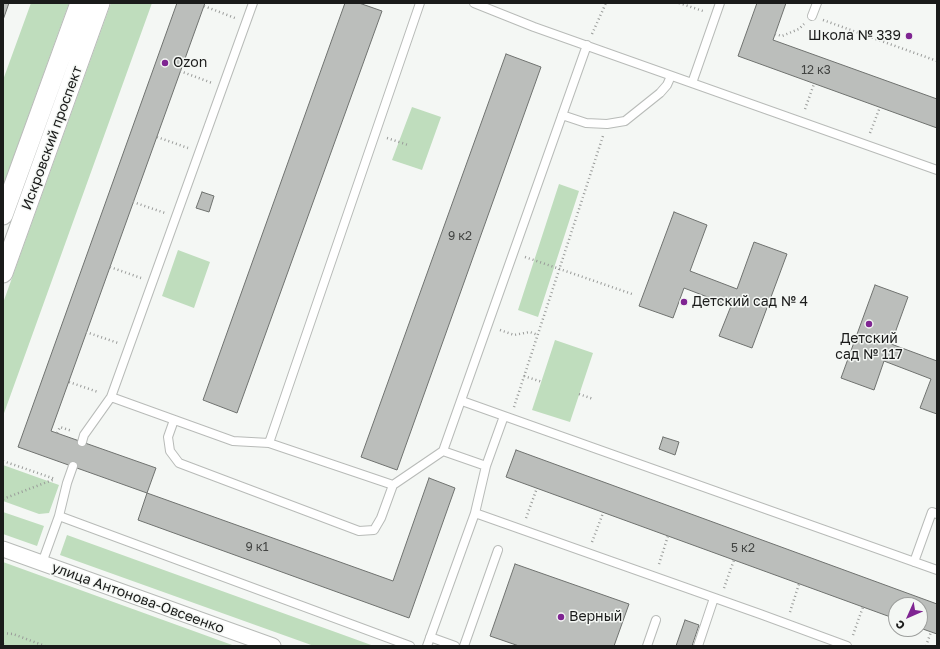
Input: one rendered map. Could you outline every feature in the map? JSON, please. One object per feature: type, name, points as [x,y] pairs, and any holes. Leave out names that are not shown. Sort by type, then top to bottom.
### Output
[{"type":"street","name":"Искровский проспект","points":[[3,216],[80,3]]},
{"type":"street","name":"Искровский проспект","points":[[3,273],[100,3]]},
{"type":"street","name":"улица Антонова-Овсеенко","points":[[3,549],[273,646]]},
{"type":"lane","points":[[83,438],[111,397],[253,3]]},
{"type":"lane","points":[[269,443],[420,3]]},
{"type":"lane","points":[[474,3],[534,27],[937,170]]},
{"type":"lane","points":[[692,83],[720,3]]},
{"type":"lane","points":[[812,16],[817,3]]},
{"type":"lane","points":[[174,420],[168,437],[170,451],[179,463],[359,531],[374,530],[382,518],[393,485],[443,451],[587,45]]},
{"type":"lane","points":[[562,115],[586,123],[606,124],[625,121],[660,93],[667,85],[671,76]]},
{"type":"lane","points":[[111,397],[233,441],[269,443],[393,485]]},
{"type":"lane","points":[[462,400],[937,570]]},
{"type":"lane","points":[[427,646],[475,513],[486,466],[507,417]]},
{"type":"lane","points":[[443,451],[486,466]]},
{"type":"lane","points":[[42,563],[73,466]]},
{"type":"lane","points":[[914,562],[932,512],[937,514]]},
{"type":"lane","points":[[475,513],[786,623],[849,643]]},
{"type":"lane","points":[[58,516],[410,646]]},
{"type":"lane","points":[[464,646],[498,550]]},
{"type":"lane","points":[[698,646],[717,599]]},
{"type":"lane","points":[[647,646],[656,620]]},
{"type":"lane","points":[[430,637],[455,646]]},
{"type":"path","points":[[587,45],[606,3]]},
{"type":"path","points":[[679,3],[704,11]]},
{"type":"path","points":[[204,6],[246,22]]},
{"type":"path","points":[[775,34],[782,36],[799,29],[812,16],[937,61]]},
{"type":"path","points":[[180,72],[223,87]]},
{"type":"path","points":[[800,122],[814,84]]},
{"type":"path","points":[[865,145],[880,107]]},
{"type":"path","points":[[507,417],[524,376],[538,335],[606,124]]},
{"type":"path","points":[[375,134],[408,145]]},
{"type":"path","points":[[157,137],[199,152]]},
{"type":"path","points":[[133,202],[176,217]]},
{"type":"path","points":[[514,253],[632,294]]},
{"type":"path","points":[[110,267],[152,282]]},
{"type":"path","points":[[488,326],[514,335],[530,332],[538,335]]},
{"type":"path","points":[[86,332],[129,346]]},
{"type":"path","points":[[524,376],[542,382]]},
{"type":"path","points":[[69,382],[111,397]]},
{"type":"path","points":[[579,394],[593,399]]},
{"type":"path","points":[[58,433],[60,427],[83,438]]},
{"type":"path","points":[[3,461],[67,483]]},
{"type":"path","points":[[3,499],[56,479]]},
{"type":"path","points":[[522,530],[537,488]]},
{"type":"path","points":[[588,553],[603,513]]},
{"type":"path","points":[[654,577],[668,536]]},
{"type":"path","points":[[717,599],[734,560]]},
{"type":"path","points":[[786,623],[800,584]]},
{"type":"path","points":[[849,643],[863,607]]},
{"type":"path","points":[[926,646],[931,632]]},
{"type":"path","points":[[3,633],[13,634],[45,646]]},
{"type":"green space","points":[[31,3],[69,3],[3,186],[3,80]]},
{"type":"green space","points":[[111,3],[152,3],[3,416],[3,303]]},
{"type":"green space","points":[[412,107],[441,117],[422,170],[392,160]]},
{"type":"green space","points":[[559,184],[579,191],[538,317],[518,310]]},
{"type":"green space","points":[[178,250],[210,262],[194,308],[162,296]]},
{"type":"green space","points":[[555,340],[593,353],[570,422],[532,410]]},
{"type":"green space","points":[[3,465],[59,485],[49,513],[39,514],[3,501]]},
{"type":"green space","points":[[3,512],[44,526],[37,546],[3,534]]},
{"type":"green space","points":[[67,535],[374,646],[314,646],[60,555]]},
{"type":"green space","points":[[3,562],[235,646],[3,646]]},
{"type":"building","points":[[3,3],[9,3],[3,20]]},
{"type":"building","points":[[177,3],[205,3],[51,431],[156,468],[147,493],[18,447]]},
{"type":"building","points":[[345,3],[359,3],[382,11],[237,413],[203,400]]},
{"type":"building","points":[[757,3],[786,3],[773,40],[937,99],[937,128],[738,56]]},
{"type":"building","points":[[506,54],[541,67],[397,470],[361,457]]},
{"type":"building","points":[[202,192],[214,196],[209,212],[196,208]]},
{"type":"building","points":[[674,212],[707,225],[690,271],[737,289],[754,242],[787,254],[752,348],[719,336],[731,306],[684,288],[673,318],[639,306]]},
{"type":"building","points":[[875,285],[908,297],[891,344],[937,361],[937,414],[920,408],[931,379],[884,361],[874,390],[841,378]]},
{"type":"building","points":[[663,437],[679,442],[675,455],[659,449]]},
{"type":"building","points":[[516,450],[918,597],[888,597],[888,616],[506,477]]},
{"type":"building","points":[[429,478],[455,488],[409,618],[138,520],[147,493],[393,581]]},
{"type":"building","name":"Верный","points":[[515,564],[629,604],[614,646],[519,646],[490,636]]},
{"type":"building","points":[[928,601],[937,604],[937,634],[928,631]]},
{"type":"building","points":[[685,620],[699,625],[692,646],[676,646]]},
{"type":"place","name":"Школа № 339","points":[[909,36]]},
{"type":"place","name":"Ozon","points":[[165,63]]},
{"type":"place","name":"Детский сад № 4","points":[[684,302]]},
{"type":"place","name":"Детский сад № 117","points":[[869,324]]},
{"type":"place","name":"Верный","points":[[561,617]]}]
